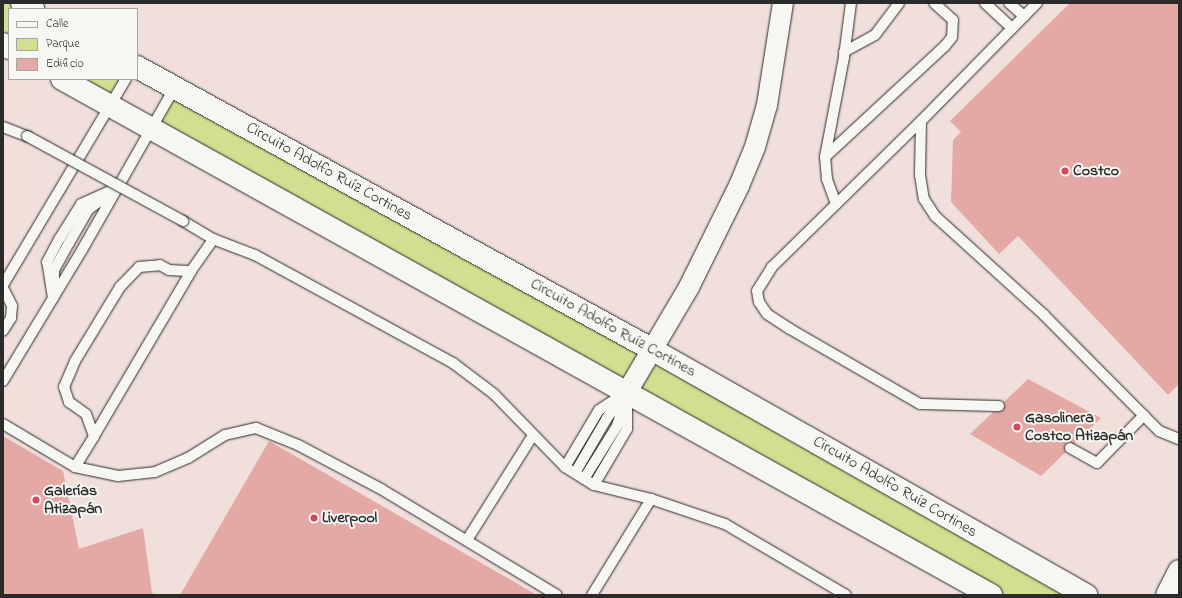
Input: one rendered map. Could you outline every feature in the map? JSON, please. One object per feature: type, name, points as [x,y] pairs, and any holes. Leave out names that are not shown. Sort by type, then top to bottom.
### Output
[{"type":"main road","points":[[22,3],[31,8]]},
{"type":"main road","name":"Circuito Adolfo Ruíz Cortines","points":[[138,68],[653,350],[1086,595]]},
{"type":"main road","points":[[64,80],[991,595]]},
{"type":"street","points":[[627,392],[689,287],[739,186],[755,147],[767,105],[783,3]]},
{"type":"street","points":[[1166,595],[1179,570]]},
{"type":"lane","points":[[836,204],[827,179],[825,157],[844,52],[851,3]]},
{"type":"lane","points":[[844,52],[875,35],[899,3]]},
{"type":"lane","points":[[825,157],[945,46],[952,37],[953,20],[934,3]]},
{"type":"lane","points":[[985,3],[1012,28]]},
{"type":"lane","points":[[1009,3],[1024,16]]},
{"type":"lane","points":[[999,406],[920,404],[767,314],[759,302],[757,291],[762,280],[772,267],[921,121],[1024,16],[1031,5]]},
{"type":"lane","points":[[3,331],[11,318],[12,306],[3,286],[125,80]]},
{"type":"lane","points":[[3,381],[152,129],[175,87]]},
{"type":"lane","points":[[921,121],[920,175],[924,199],[935,216],[1044,315],[1159,430],[1179,439]]},
{"type":"lane","points":[[3,127],[27,136],[183,221],[213,239],[255,255],[453,363],[494,394],[565,467],[594,485],[651,499],[725,524],[846,595]]},
{"type":"lane","points":[[53,298],[54,270],[69,243],[89,209],[118,187]]},
{"type":"lane","points":[[75,467],[192,271],[213,239]]},
{"type":"lane","points":[[94,436],[86,414],[69,402],[64,387],[80,354],[120,287],[139,267],[160,265],[169,270],[192,271]]},
{"type":"lane","points":[[565,467],[599,410],[627,392]]},
{"type":"lane","points":[[575,473],[607,418],[627,392]]},
{"type":"lane","points":[[584,479],[617,426],[627,392]]},
{"type":"lane","points":[[594,485],[627,429],[627,392]]},
{"type":"lane","points":[[1070,448],[1097,463],[1144,415]]},
{"type":"lane","points":[[3,424],[75,467],[118,476],[155,472],[188,458],[225,436],[256,428],[298,445],[381,489],[557,595]]},
{"type":"lane","points":[[467,540],[533,435]]},
{"type":"lane","points":[[592,595],[651,499]]},
{"type":"green space","points":[[3,3],[22,3],[31,8],[8,8],[8,47],[3,44]]},
{"type":"green space","points":[[64,80],[125,80],[110,107]]},
{"type":"green space","points":[[175,87],[1086,595],[991,595],[152,129]]},
{"type":"building","name":"Costco","points":[[1070,3],[1179,3],[1179,384],[1168,395],[1018,236],[999,254],[951,202],[953,140],[961,132],[950,121]]},
{"type":"building","points":[[1028,379],[1101,418],[1041,476],[970,434]]},
{"type":"building","name":"Galerías Atizapán","points":[[3,436],[63,471],[79,549],[143,528],[152,593],[156,595],[3,595]]},
{"type":"building","name":"Liverpool","points":[[269,441],[537,595],[180,595]]},
{"type":"place","name":"Costco","points":[[1065,171]]},
{"type":"place","name":"Gasolinera Costco Atizapán","points":[[1017,427]]},
{"type":"place","name":"Galerías Atizapán","points":[[36,500]]},
{"type":"place","name":"Liverpool","points":[[314,518]]}]
